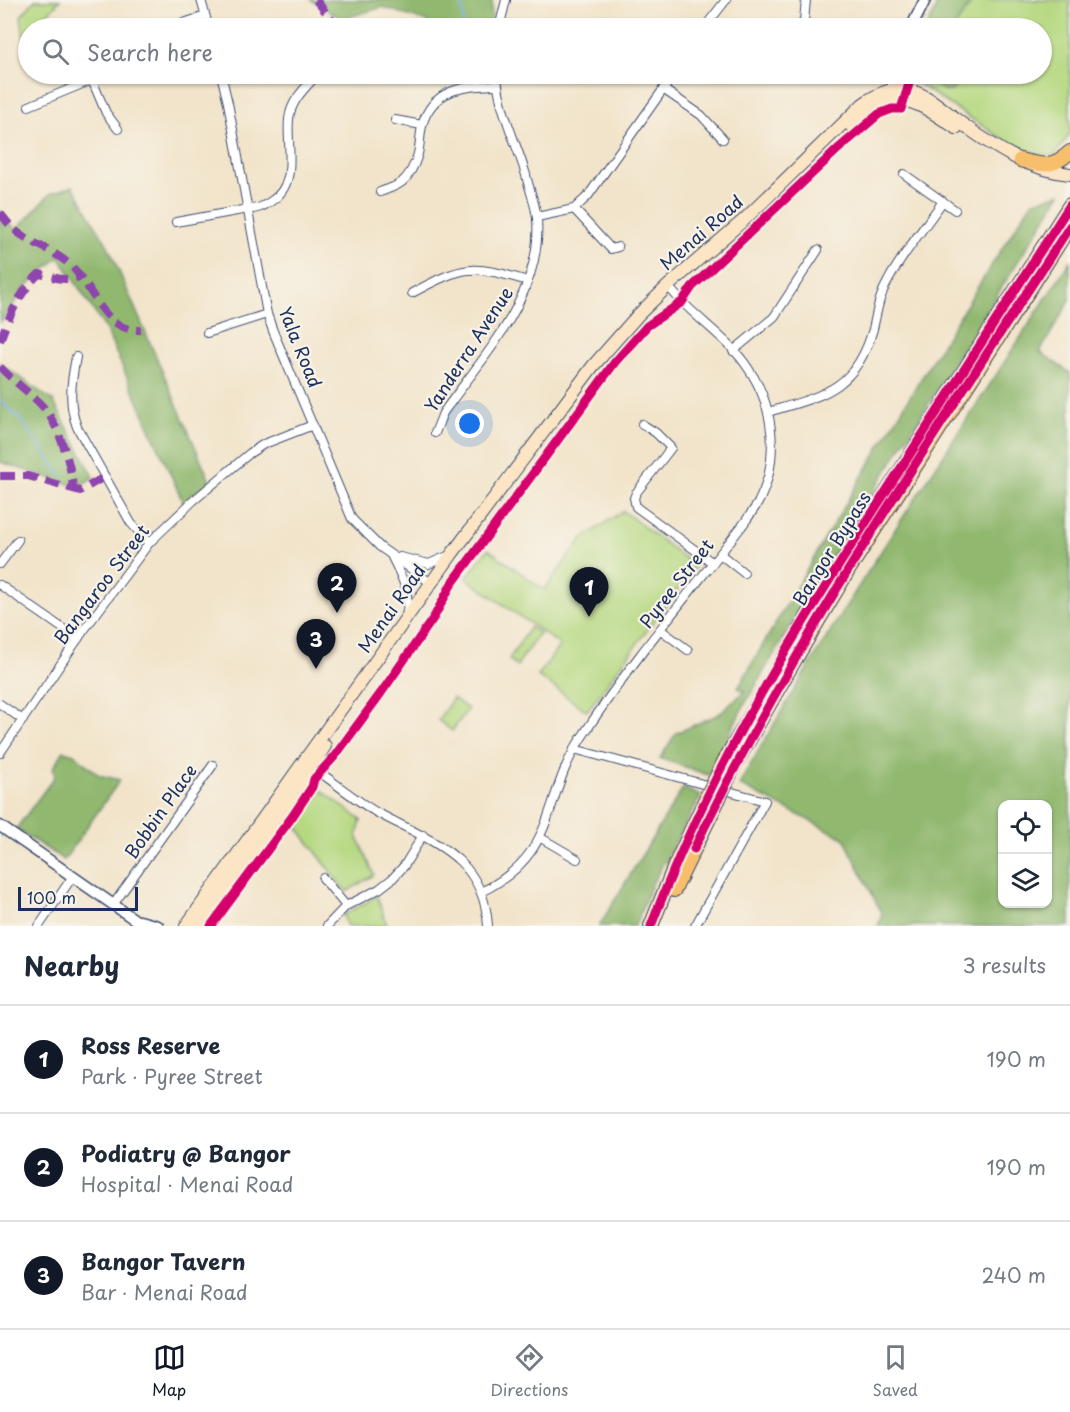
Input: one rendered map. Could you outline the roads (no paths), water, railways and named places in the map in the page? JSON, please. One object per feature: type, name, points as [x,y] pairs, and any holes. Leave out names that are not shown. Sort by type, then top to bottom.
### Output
[{"type":"main road","name":"Menai Road","points":[[308,764],[403,623],[434,585],[452,554],[614,341],[668,286],[745,219],[863,104],[879,94],[896,95]]},
{"type":"main road","points":[[896,95],[920,94],[977,135],[1020,160],[1045,170],[1070,174]]},
{"type":"main road","points":[[896,95],[927,109],[1014,166],[1041,175],[1070,180]]},
{"type":"main road","points":[[1020,160],[1037,164],[1053,164],[1070,152]]},
{"type":"main road","name":"Bangor Bypass","points":[[651,926],[674,868],[809,614],[1070,205]]},
{"type":"main road","name":"Bangor Bypass","points":[[729,764],[849,569],[1070,226]]},
{"type":"main road","name":"Menai Road","points":[[193,924],[567,402]]},
{"type":"main road","name":"Bangor Bypass","points":[[661,926],[712,798]]},
{"type":"street","points":[[200,18],[206,16],[201,0]]},
{"type":"street","points":[[502,18],[506,0]]},
{"type":"street","points":[[712,18],[726,0]]},
{"type":"street","points":[[804,18],[806,0]]},
{"type":"street","points":[[916,18],[925,0]]},
{"type":"street","points":[[29,106],[82,84]]},
{"type":"street","points":[[94,84],[106,113],[118,129]]},
{"type":"street","name":"Yala Road","points":[[223,84],[267,314],[352,519],[369,537],[434,585]]},
{"type":"street","points":[[176,222],[257,209],[277,198],[289,178],[289,119],[293,102],[309,84]]},
{"type":"street","points":[[537,217],[574,209],[588,196],[667,84]]},
{"type":"street","points":[[894,84],[896,95]]},
{"type":"street","points":[[896,95],[899,84]]},
{"type":"street","points":[[380,192],[401,183],[414,166],[420,145],[422,125],[431,107],[442,95],[457,88],[497,85]]},
{"type":"street","name":"Yanderra Avenue","points":[[435,433],[443,413],[520,302],[537,250],[537,217],[520,154],[506,119],[497,85]]},
{"type":"street","points":[[663,89],[700,115],[723,140]]},
{"type":"street","points":[[395,120],[422,125]]},
{"type":"street","points":[[904,174],[955,210]]},
{"type":"street","points":[[768,412],[819,397],[838,386],[854,370],[865,350],[873,329],[878,303],[888,281],[943,201]]},
{"type":"street","points":[[574,209],[611,249],[618,247]]},
{"type":"street","points":[[733,351],[774,317],[818,250]]},
{"type":"street","points":[[412,293],[450,273],[470,269],[494,271],[528,281]]},
{"type":"street","name":"Pyree Street","points":[[481,892],[498,884],[514,871],[541,838],[567,763],[574,750],[590,725],[758,503],[767,480],[772,457],[772,432],[760,389],[748,367],[668,286]]},
{"type":"street","points":[[207,333],[267,314]]},
{"type":"street","points":[[76,357],[70,406],[77,427],[131,523],[149,543]]},
{"type":"street","points":[[642,424],[656,433],[671,448],[636,493],[634,498],[636,507],[713,563]]},
{"type":"street","name":"Bangaroo Street","points":[[0,753],[78,639],[149,543],[193,501],[250,453],[264,444],[313,425]]},
{"type":"street","points":[[0,564],[18,540]]},
{"type":"street","points":[[391,554],[429,564],[452,554]]},
{"type":"street","points":[[391,554],[407,591],[408,605],[403,623]]},
{"type":"street","points":[[720,555],[744,573]]},
{"type":"street","points":[[0,585],[78,639]]},
{"type":"street","points":[[661,630],[688,650]]},
{"type":"street","points":[[0,704],[23,720]]},
{"type":"street","points":[[574,750],[765,801],[695,926]]},
{"type":"street","points":[[308,764],[374,810],[451,852],[469,872],[481,892],[487,911],[488,926]]},
{"type":"street","name":"Bobbin Place","points":[[113,905],[213,765]]},
{"type":"street","points":[[0,826],[144,926]]},
{"type":"street","points":[[327,926],[346,906],[392,879],[404,866],[423,836]]},
{"type":"street","points":[[541,838],[577,858]]},
{"type":"street","points":[[39,926],[73,876]]},
{"type":"street","points":[[323,878],[346,906]]},
{"type":"street","points":[[124,912],[138,926]]},
{"type":"street","points":[[124,912],[158,926]]},
{"type":"waterway","points":[[462,0],[463,18]]},
{"type":"waterway","points":[[0,400],[22,421],[62,477]]},
{"type":"place","name":"Podiatry @ Bangor","points":[[337,613]]},
{"type":"place","name":"Ross Reserve","points":[[589,617]]},
{"type":"place","name":"Bangor Tavern","points":[[316,669]]}]
